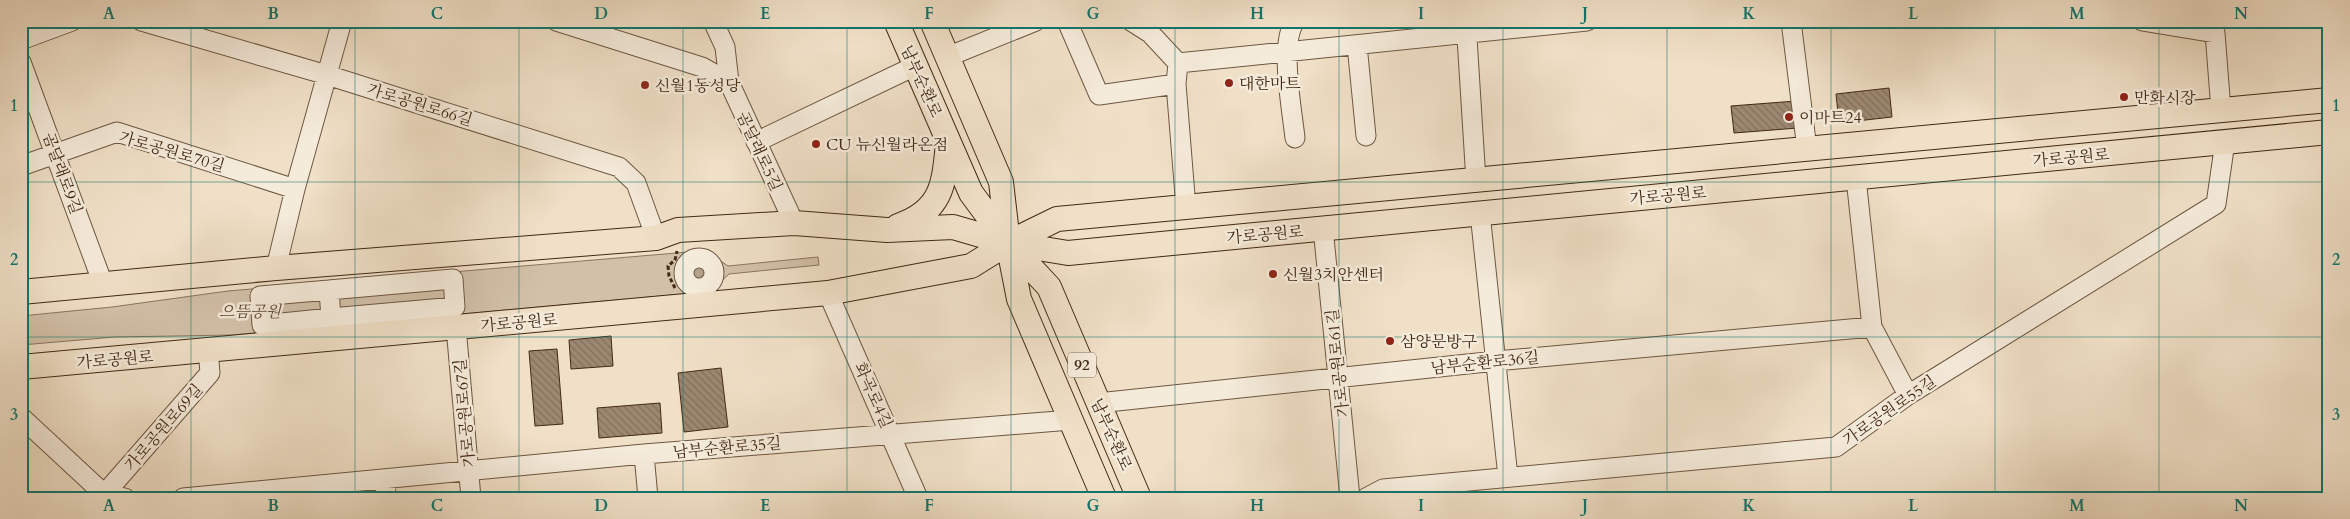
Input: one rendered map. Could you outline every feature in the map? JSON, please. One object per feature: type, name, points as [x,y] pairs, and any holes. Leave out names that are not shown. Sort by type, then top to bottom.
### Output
[{"type":"main road","name":"남부순환로","points":[[896,21],[971,192],[1008,244],[1049,287],[1139,498]]},
{"type":"main road","name":"남부순환로","points":[[932,21],[1000,182],[1008,244],[1019,299],[1104,498]]},
{"type":"main road","name":"가로공원로","points":[[21,367],[828,293],[971,266],[1056,219],[2329,100]]},
{"type":"main road","name":"가로공원로","points":[[21,292],[276,268],[656,238],[678,230],[794,223],[887,230],[954,227],[1008,244],[1068,253],[2329,132]]},
{"type":"main road","points":[[887,230],[915,220],[931,208],[940,194],[945,175],[948,142]]},
{"type":"street","points":[[21,40],[72,21]]},
{"type":"street","name":"가로공원로66길","points":[[141,21],[327,75],[619,166],[636,183],[656,238]]},
{"type":"street","points":[[276,268],[295,189],[342,21]]},
{"type":"street","points":[[556,21],[702,67],[728,82]]},
{"type":"street","points":[[713,21],[725,47],[728,82]]},
{"type":"street","points":[[947,56],[1036,21]]},
{"type":"street","points":[[1067,21],[1100,95],[1176,84]]},
{"type":"street","points":[[1131,21],[1155,27],[1178,63],[1176,84],[1186,208]]},
{"type":"street","points":[[1295,21],[1289,30],[1287,52],[1295,138]]},
{"type":"street","points":[[1791,21],[1807,149]]},
{"type":"street","points":[[2142,21],[2215,33],[2221,110]]},
{"type":"street","points":[[1178,63],[1357,45],[1466,27],[1579,22]]},
{"type":"street","points":[[1466,27],[1476,181]]},
{"type":"street","points":[[1357,45],[1366,136]]},
{"type":"street","name":"곰달래로9길","points":[[21,62],[103,284]]},
{"type":"street","points":[[756,142],[915,66]]},
{"type":"street","name":"곰달래로5길","points":[[728,82],[794,223]]},
{"type":"street","name":"가로공원로70길","points":[[21,166],[117,132],[295,189]]},
{"type":"street","name":"가로공원로55길","points":[[1366,498],[1383,489],[1836,447],[1908,395],[2216,204],[2224,142]]},
{"type":"street","points":[[1856,178],[1872,327],[1908,395]]},
{"type":"street","points":[[1480,213],[1508,477]]},
{"type":"street","name":"가로공원로61길","points":[[1323,228],[1350,498]]},
{"type":"street","points":[[695,258],[688,264],[685,273],[688,282],[697,287]]},
{"type":"street","points":[[453,279],[455,307],[331,318],[262,325],[260,296],[453,279]]},
{"type":"street","points":[[328,290],[331,318]]},
{"type":"street","name":"화곡로4길","points":[[828,293],[918,498]]},
{"type":"street","name":"남부순환로36길","points":[[1098,403],[1496,361],[1872,327]]},
{"type":"street","name":"가로공원로67길","points":[[456,328],[471,498]]},
{"type":"street","name":"가로공원로69길","points":[[102,496],[210,373],[208,350]]},
{"type":"street","points":[[21,417],[102,496],[125,498]]},
{"type":"street","name":"남부순환로35길","points":[[183,498],[385,489],[468,472],[644,454],[1071,420]]},
{"type":"street","points":[[644,454],[648,498]]},
{"type":"path","points":[[675,260],[668,266],[669,276],[676,289]]},
{"type":"green space","name":"으뜸공원","points":[[700,251],[711,254],[728,266],[818,257],[819,265],[729,274],[713,289],[704,292],[232,335],[115,337],[21,345],[21,316],[112,307],[228,291]]},
{"type":"water","points":[[695,263],[703,263],[708,268],[706,279],[695,281],[690,276],[690,268]]},
{"type":"building","points":[[1889,88],[1892,117],[1839,123],[1836,94]]},
{"type":"building","points":[[1796,101],[1798,128],[1734,133],[1731,106]]},
{"type":"building","points":[[611,336],[613,366],[571,369],[569,340]]},
{"type":"building","points":[[557,349],[563,424],[535,426],[529,351]]},
{"type":"building","points":[[721,368],[728,427],[684,432],[678,373]]},
{"type":"building","points":[[660,403],[662,433],[599,438],[597,408]]},
{"type":"place","name":"대한마트","points":[[1229,83]]},
{"type":"place","name":"신월1동성당","points":[[645,85]]},
{"type":"place","name":"만화시장","points":[[2124,97]]},
{"type":"place","name":"이마트24","points":[[1789,117]]},
{"type":"place","name":"CU 뉴신월라온점","points":[[816,144]]},
{"type":"place","name":"신월3치안센터","points":[[1273,274]]},
{"type":"place","name":"삼양문방구","points":[[1390,341]]}]
